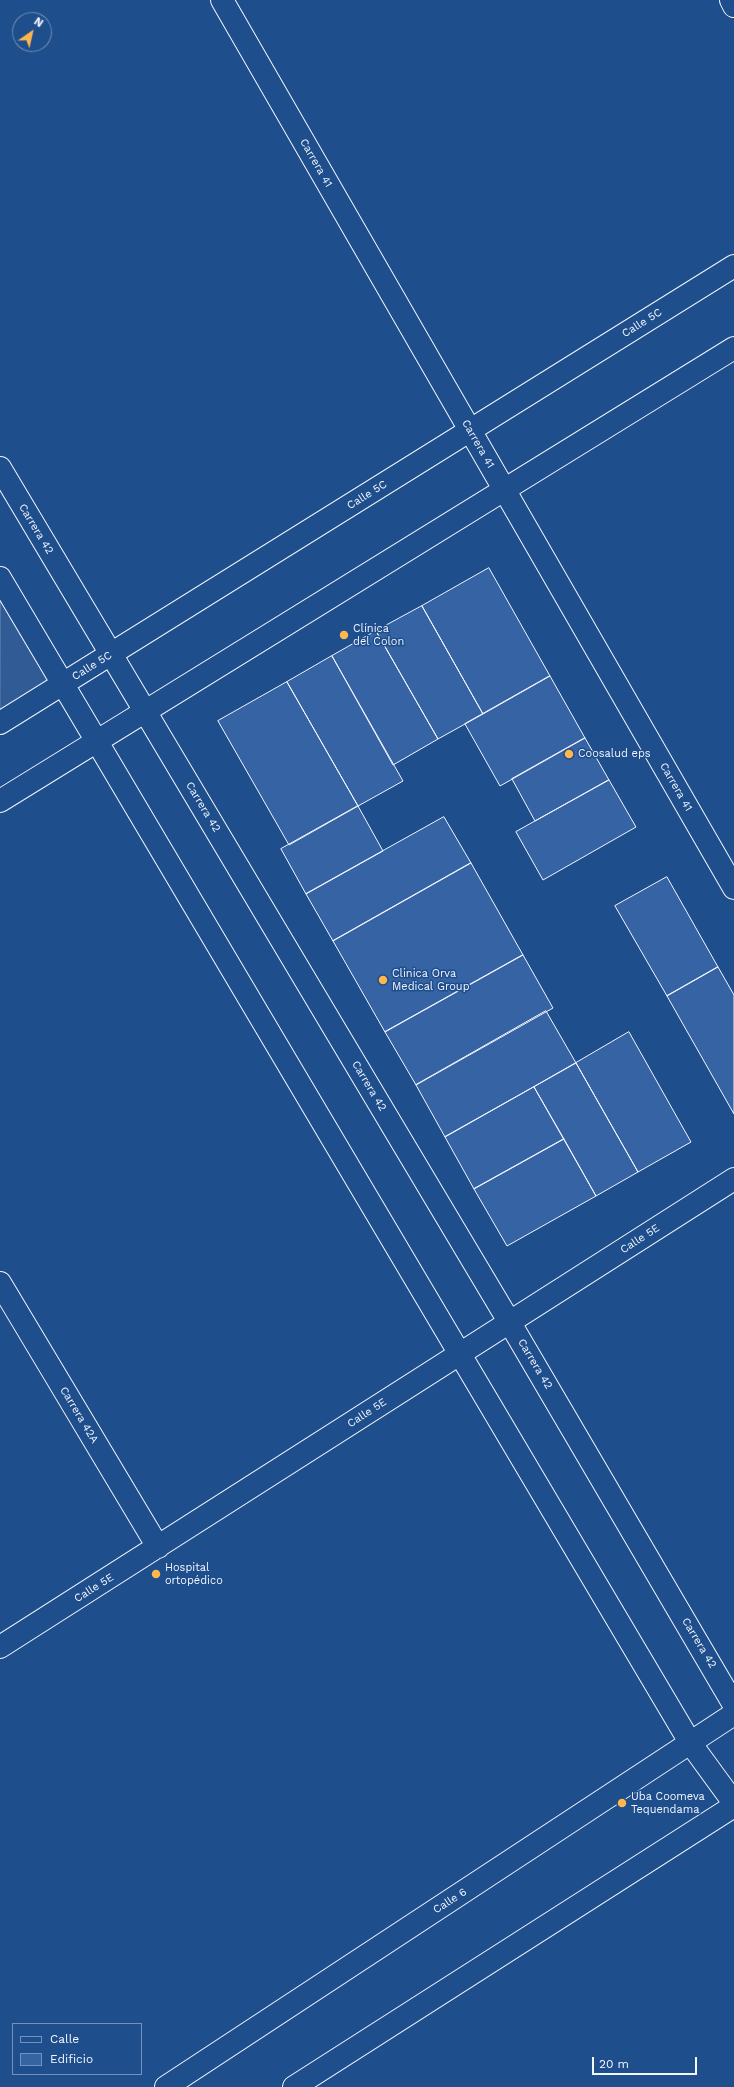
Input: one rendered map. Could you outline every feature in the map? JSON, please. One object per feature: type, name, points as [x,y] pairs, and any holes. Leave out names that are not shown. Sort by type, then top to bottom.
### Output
[{"type":"street","name":"Carrera 41","points":[[222,0],[734,888]]},
{"type":"street","points":[[731,0],[734,6]]},
{"type":"street","name":"Calle 5C","points":[[0,723],[734,266]]},
{"type":"street","points":[[0,801],[734,348]]},
{"type":"street","name":"Carrera 42","points":[[0,468],[510,1323],[734,1705]]},
{"type":"street","points":[[0,578],[691,1744],[734,1805],[294,2087]]},
{"type":"street","name":"Calle 5E","points":[[0,1648],[734,1179]]},
{"type":"street","name":"Carrera 42A","points":[[0,1283],[158,1547]]},
{"type":"street","name":"Calle 6","points":[[166,2087],[691,1744],[734,1714]]},
{"type":"shaded area","points":[[0,578],[63,684],[0,723]]},
{"type":"building","points":[[489,568],[550,676],[483,714],[422,606]]},
{"type":"building","points":[[422,606],[483,714],[438,739],[376,631]]},
{"type":"building","points":[[376,631],[438,739],[393,765],[332,656]]},
{"type":"building","points":[[332,656],[403,781],[358,806],[287,682]]},
{"type":"building","points":[[550,676],[585,738],[500,786],[465,724]]},
{"type":"building","points":[[287,682],[358,806],[289,845],[218,721]]},
{"type":"building","points":[[585,738],[609,780],[535,821],[512,779]]},
{"type":"building","points":[[609,780],[636,827],[543,880],[516,832]]},
{"type":"building","points":[[358,806],[383,851],[306,894],[281,849]]},
{"type":"building","points":[[444,817],[471,863],[333,941],[306,894]]},
{"type":"building","points":[[471,863],[523,955],[385,1032],[333,941]]},
{"type":"building","points":[[667,877],[718,967],[667,996],[615,906]]},
{"type":"building","points":[[523,955],[553,1008],[416,1085],[385,1032]]},
{"type":"building","points":[[718,967],[734,995],[734,1114],[667,996]]},
{"type":"building","points":[[546,1011],[576,1063],[445,1137],[416,1085]]},
{"type":"building","points":[[629,1032],[691,1142],[638,1172],[576,1063]]},
{"type":"building","points":[[576,1063],[638,1172],[596,1196],[534,1087]]},
{"type":"building","points":[[534,1087],[564,1139],[474,1189],[445,1137]]},
{"type":"building","points":[[564,1139],[596,1196],[507,1246],[474,1189]]},
{"type":"place","name":"Clínica del Colon","points":[[344,635]]},
{"type":"place","name":"Coosalud eps","points":[[569,754]]},
{"type":"place","name":"Clinica Orva Medical Group","points":[[383,980]]},
{"type":"place","name":"Hospital ortopédico","points":[[156,1574]]},
{"type":"place","name":"Uba Coomeva Tequendama","points":[[622,1803]]}]
